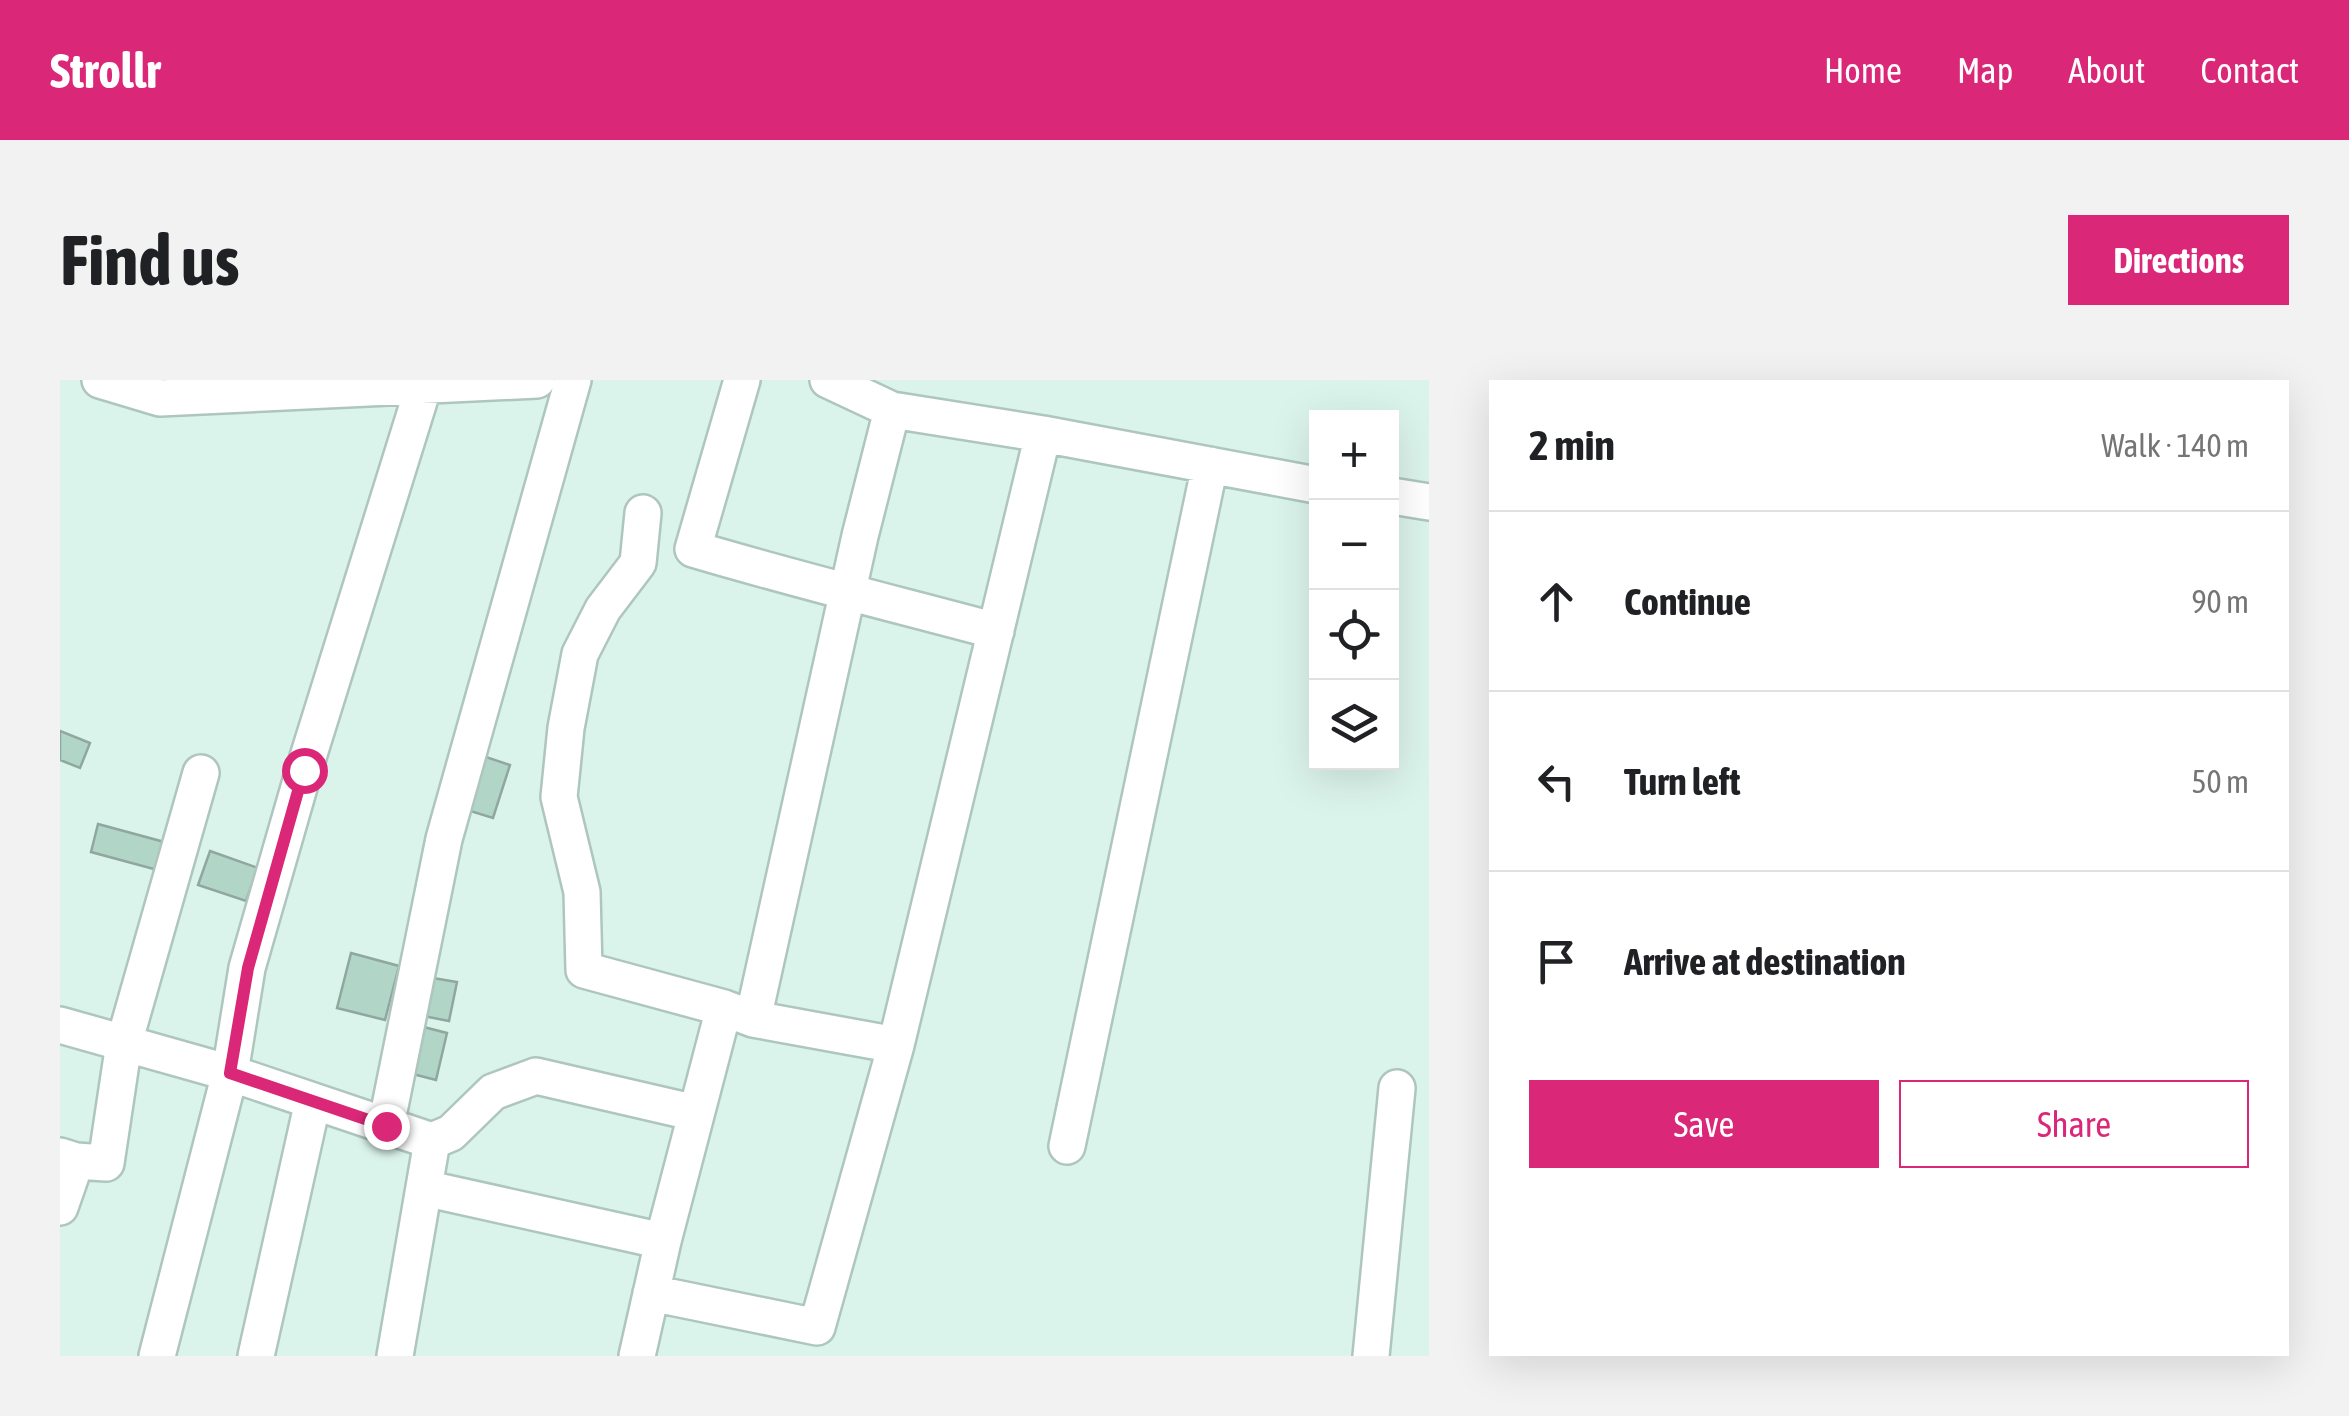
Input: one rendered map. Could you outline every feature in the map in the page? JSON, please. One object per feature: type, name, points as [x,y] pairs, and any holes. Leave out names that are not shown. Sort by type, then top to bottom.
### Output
[{"type":"street","points":[[100,380],[160,398],[537,380]]},
{"type":"street","points":[[386,1126],[444,839],[573,380]]},
{"type":"street","points":[[742,380],[693,549],[996,632]]},
{"type":"street","points":[[828,380],[892,410],[1309,483]]},
{"type":"street","points":[[156,1356],[230,1073],[252,950],[424,385]]},
{"type":"street","points":[[637,1356],[696,1114],[739,1014],[892,410]]},
{"type":"street","points":[[652,1293],[817,1328],[896,1045],[1043,434]]},
{"type":"street","points":[[1067,1146],[1210,466]]},
{"type":"street","points":[[1399,497],[1429,502]]},
{"type":"street","points":[[644,513],[638,563],[603,609],[580,654],[566,728],[560,797],[582,892],[584,970],[739,1014],[896,1045]]},
{"type":"street","points":[[60,1208],[68,1158],[106,1163],[124,1043],[202,772]]},
{"type":"street","points":[[60,1025],[230,1073],[432,1142],[451,1133],[493,1092],[536,1076],[696,1114]]},
{"type":"street","points":[[1372,1356],[1396,1088]]},
{"type":"street","points":[[256,1356],[314,1102]]},
{"type":"street","points":[[395,1356],[432,1142]]},
{"type":"street","points":[[424,1188],[663,1241]]},
{"type":"building","points":[[60,731],[90,743],[80,768],[60,760]]},
{"type":"building","points":[[474,753],[510,765],[493,818],[457,807]]},
{"type":"building","points":[[98,824],[168,843],[161,871],[91,852]]},
{"type":"building","points":[[210,851],[258,868],[246,901],[198,885]]},
{"type":"building","points":[[351,953],[399,966],[385,1020],[337,1008]]},
{"type":"building","points":[[421,976],[457,982],[449,1021],[413,1014]]},
{"type":"building","points":[[412,1024],[447,1033],[436,1080],[401,1071]]},
{"type":"route","points":[[304,770],[248,968],[230,1073],[386,1126]]}]
